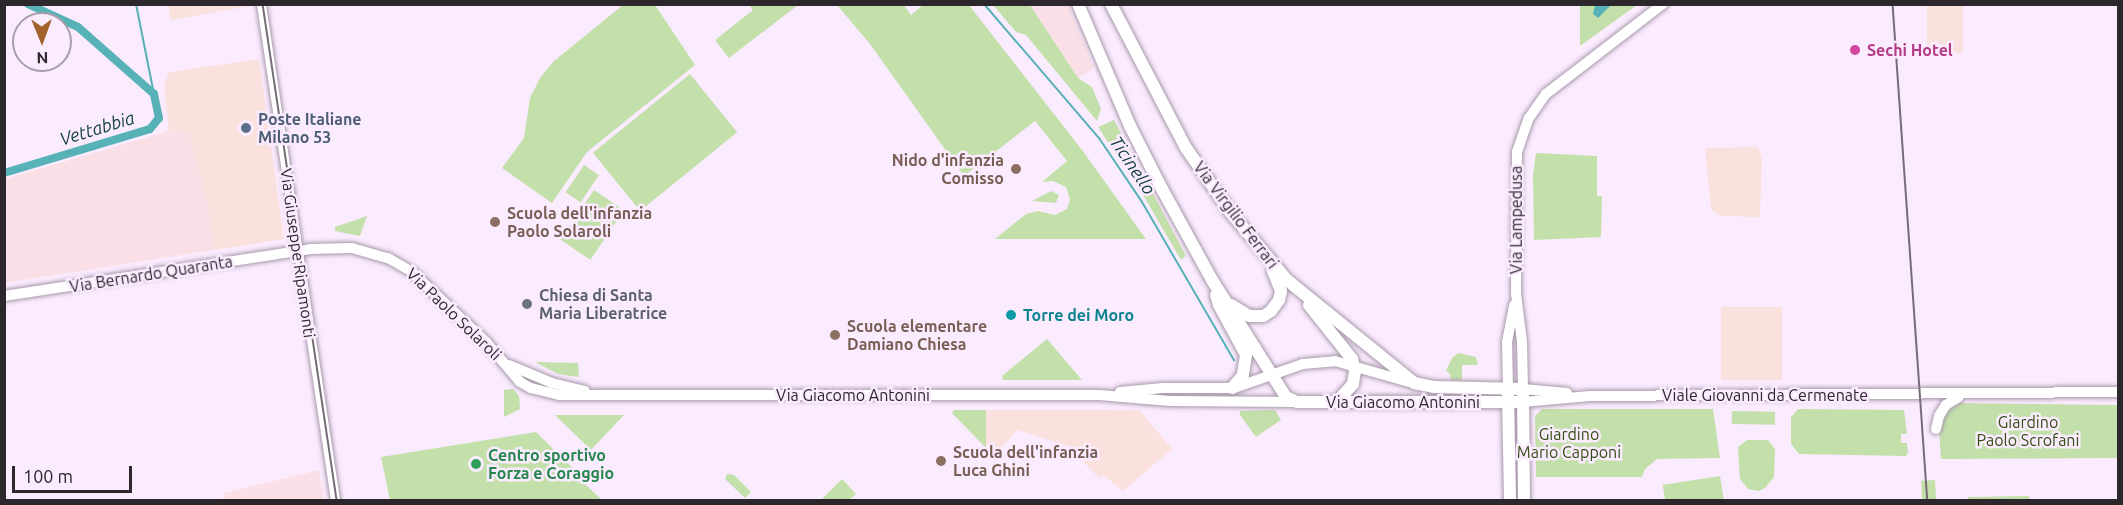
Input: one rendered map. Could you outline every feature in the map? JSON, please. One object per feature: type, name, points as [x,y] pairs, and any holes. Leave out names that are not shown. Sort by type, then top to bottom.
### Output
[{"type":"main road","points":[[1078,4],[1130,126],[1212,280],[1283,394],[1297,402]]},
{"type":"main road","name":"Via Virgilio Ferrari","points":[[1111,4],[1186,148],[1211,186],[1260,249],[1287,280],[1414,383]]},
{"type":"main road","points":[[1121,4],[1130,43]]},
{"type":"main road","name":"Via Lampedusa","points":[[1523,389],[1522,342],[1516,293],[1515,163],[1520,140],[1532,113],[1555,86],[1663,4]]},
{"type":"main road","name":"Via Paolo Solaroli","points":[[298,251],[352,248],[375,253],[398,262],[438,294],[506,364],[520,382],[531,388],[559,395],[606,396]]},
{"type":"main road","points":[[1222,295],[1235,309],[1249,316],[1263,316],[1276,306],[1279,300],[1280,284],[1260,249]]},
{"type":"main road","name":"Via Bernardo Quaranta","points":[[4,296],[298,251]]},
{"type":"main road","points":[[1212,280],[1219,305],[1245,355],[1243,375],[1232,388]]},
{"type":"main road","points":[[1287,280],[1348,351],[1354,365],[1353,384],[1337,402]]},
{"type":"main road","name":"Via Lampedusa","points":[[1508,388],[1508,342],[1516,293]]},
{"type":"main road","name":"Via Giacomo Antonini","points":[[1099,395],[1163,388],[1232,388],[1314,362],[1354,365],[1434,387],[1508,388]]},
{"type":"main road","points":[[1508,388],[1510,501]]},
{"type":"main road","name":"Viale Giovanni da Cermenate","points":[[1508,388],[1590,396]]},
{"type":"main road","points":[[1523,389],[1524,501]]},
{"type":"main road","name":"Viale Giovanni da Cermenate","points":[[1508,402],[1590,396],[2118,392]]},
{"type":"main road","name":"Viale Giovanni da Cermenate","points":[[1940,394],[1959,397],[2118,398]]},
{"type":"main road","name":"Via Giacomo Antonini","points":[[606,396],[1099,395],[1170,401],[1508,402]]},
{"type":"main road","points":[[1936,429],[1939,416],[1946,405],[1959,397]]},
{"type":"street","name":"Via Giuseppe Ripamonti","points":[[261,4],[335,501]]},
{"type":"shaded area","points":[[261,4],[171,20],[168,5]]},
{"type":"shaded area","points":[[1030,5],[1068,5],[1094,68],[1078,78]]},
{"type":"shaded area","points":[[1927,5],[1963,5],[1963,53],[1927,53]]},
{"type":"shaded area","points":[[259,59],[284,239],[214,250],[208,206],[189,133],[169,131],[164,86],[169,72]]},
{"type":"shaded area","points":[[169,131],[189,133],[208,206],[214,250],[5,283],[5,179]]},
{"type":"shaded area","points":[[1758,147],[1762,157],[1760,217],[1721,216],[1715,213],[1711,209],[1705,148]]},
{"type":"shaded area","points":[[1721,307],[1782,307],[1782,380],[1721,380]]},
{"type":"shaded area","points":[[986,410],[1139,410],[1172,449],[1123,491],[1103,475],[1099,478],[1068,446],[1017,430],[995,456],[986,448]]},
{"type":"shaded area","points":[[319,470],[324,500],[213,500],[224,498],[224,493]]},
{"type":"green space","points":[[623,5],[655,5],[695,65],[587,152],[552,203],[502,168],[524,138],[530,98],[540,78],[554,61]]},
{"type":"green space","points":[[749,5],[798,5],[729,58],[715,40],[753,10]]},
{"type":"green space","points":[[837,5],[904,5],[911,15],[923,5],[969,5],[1082,150],[1146,239],[995,239],[1026,214],[1038,211],[1055,215],[1067,209],[1070,199],[1066,187],[1053,181],[1042,182],[1067,161],[1035,121],[964,176],[870,44]]},
{"type":"green space","points":[[993,5],[1030,5],[1078,78],[1092,87],[1101,109],[1097,121],[1026,35],[1016,32]]},
{"type":"green space","points":[[1580,5],[1637,5],[1580,46]]},
{"type":"green space","points":[[690,74],[737,132],[640,211],[593,153]]},
{"type":"green space","points":[[1114,120],[1186,256],[1181,260],[1146,200],[1098,127]]},
{"type":"green space","points":[[1536,153],[1597,156],[1597,196],[1602,196],[1601,237],[1534,240],[1533,175]]},
{"type":"green space","points":[[584,165],[599,175],[580,202],[566,192]]},
{"type":"green space","points":[[594,190],[624,210],[590,260],[560,240]]},
{"type":"green space","points":[[1051,191],[1059,195],[1056,203],[1032,201]]},
{"type":"green space","points":[[367,216],[360,236],[335,231],[335,227]]},
{"type":"green space","points":[[1047,339],[1082,380],[1003,380],[1002,376]]},
{"type":"green space","points":[[1458,353],[1476,357],[1478,365],[1462,365],[1462,380],[1451,380],[1450,374],[1446,371],[1452,358]]},
{"type":"green space","points":[[535,362],[578,363],[579,377],[558,374]]},
{"type":"green space","points":[[513,389],[519,396],[520,409],[504,417],[504,390]]},
{"type":"green space","name":"Giardino Paolo Scrofani","points":[[1951,403],[2118,405],[2118,458],[1941,459],[1938,414]]},
{"type":"green space","name":"Giardino Mario Capponi","points":[[1542,409],[1713,409],[1720,458],[1657,459],[1645,469],[1642,477],[1536,477],[1535,416]]},
{"type":"green space","points":[[1798,409],[1904,410],[1907,434],[1901,434],[1901,443],[1907,443],[1908,453],[1906,456],[1799,454],[1791,444],[1791,417]]},
{"type":"green space","points":[[954,410],[986,410],[986,448],[952,413]]},
{"type":"green space","points":[[1275,410],[1281,420],[1256,437],[1240,415],[1240,411]]},
{"type":"green space","points":[[1732,411],[1775,412],[1775,425],[1732,424]]},
{"type":"green space","points":[[555,415],[624,415],[591,450]]},
{"type":"green space","name":"Centro sportivo Forza e Coraggio","points":[[536,432],[602,500],[390,500],[381,457]]},
{"type":"green space","points":[[1747,440],[1768,440],[1775,449],[1774,477],[1765,488],[1759,491],[1748,489],[1740,479],[1738,447]]},
{"type":"green space","points":[[727,474],[734,475],[751,492],[745,498],[725,479]]},
{"type":"green space","name":"Giardino Mario Capponi","points":[[1720,476],[1724,500],[1665,500],[1663,485]]},
{"type":"green space","points":[[842,479],[856,494],[849,500],[821,500]]},
{"type":"green space","points":[[1935,480],[1936,500],[1922,500],[1921,481]]},
{"type":"green space","points":[[2029,496],[2029,500],[1968,500],[1968,497]]},
{"type":"water","points":[[1595,4],[1611,5],[1598,18],[1593,14]]},
{"type":"waterway","name":"Vettabbia","points":[[4,173],[150,129],[159,118],[154,94],[78,27],[28,4]]},
{"type":"waterway","points":[[136,4],[154,94]]},
{"type":"waterway","name":"Ticinello","points":[[984,4],[1099,138],[1142,202],[1234,360]]},
{"type":"tram line","points":[[263,4],[337,500]]},
{"type":"tram line","points":[[1893,4],[1928,500]]},
{"type":"place","name":"Sechi Hotel","points":[[1855,50]]},
{"type":"place","name":"Poste Italiane Milano 53","points":[[246,128]]},
{"type":"place","name":"Nido d'infanzia Comisso","points":[[1016,169]]},
{"type":"place","name":"Scuola dell'infanzia Paolo Solaroli","points":[[495,222]]},
{"type":"place","name":"Chiesa di Santa Maria Liberatrice","points":[[527,304]]},
{"type":"place","name":"Torre dei Moro","points":[[1011,315]]},
{"type":"place","name":"Scuola elementare Damiano Chiesa","points":[[835,335]]},
{"type":"place","name":"Scuola dell'infanzia Luca Ghini","points":[[941,461]]},
{"type":"place","name":"Centro sportivo Forza e Coraggio","points":[[476,464]]}]
